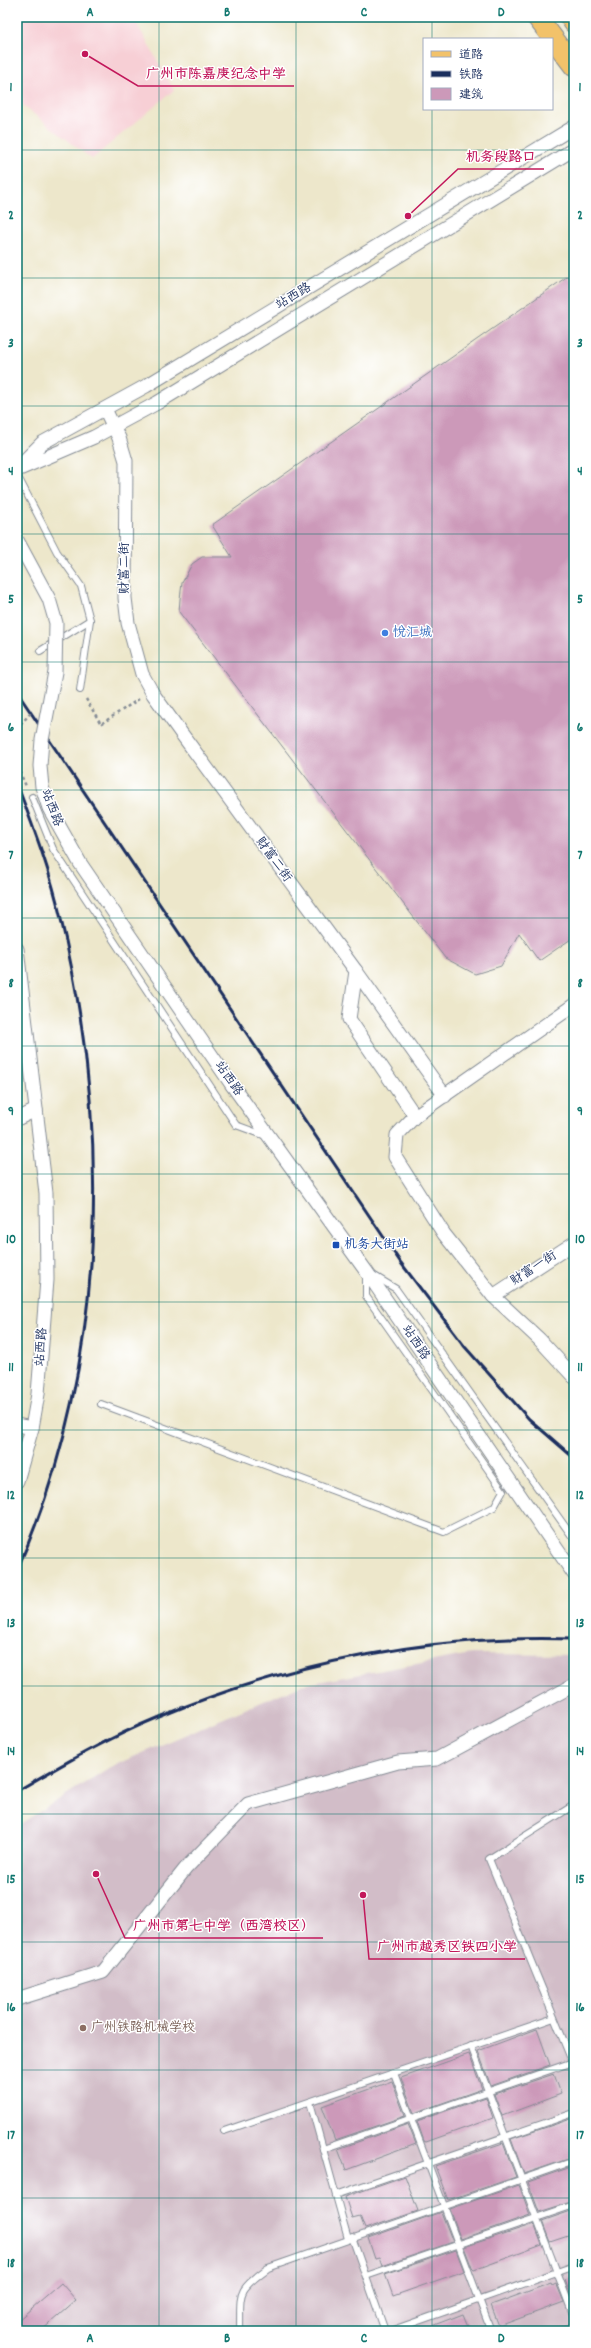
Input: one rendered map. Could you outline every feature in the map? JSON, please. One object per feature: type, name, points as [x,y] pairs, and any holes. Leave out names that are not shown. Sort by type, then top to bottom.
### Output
[{"type":"main road","points":[[537,17],[553,38]]},
{"type":"main road","points":[[570,17],[574,23]]},
{"type":"main road","points":[[553,38],[574,66]]},
{"type":"street","name":"站西路","points":[[17,469],[42,443],[146,386],[574,128]]},
{"type":"street","name":"站西路","points":[[17,469],[114,427],[157,403],[574,149]]},
{"type":"street","name":"财富二街","points":[[104,409],[125,452],[125,598],[134,652],[151,691],[356,971],[445,1096]]},
{"type":"street","name":"站西路","points":[[17,540],[49,599],[56,623],[55,672],[42,740],[40,766],[42,787],[49,808],[80,863],[232,1085],[366,1271],[574,1574]]},
{"type":"street","name":"站西路","points":[[17,948],[22,1035],[36,1110],[46,1193],[47,1280],[38,1394],[32,1428],[17,1481]]},
{"type":"street","points":[[356,971],[349,1019],[415,1116]]},
{"type":"street","points":[[574,1004],[415,1116],[397,1135],[395,1157],[444,1234],[493,1296],[539,1339],[574,1377]]},
{"type":"street","points":[[17,1119],[36,1110]]},
{"type":"street","name":"财富一街","points":[[493,1296],[574,1243]]},
{"type":"street","points":[[17,1425],[32,1428]]},
{"type":"street","points":[[17,1999],[103,1972],[186,1868],[248,1804],[398,1762],[437,1759],[574,1685]]},
{"type":"lane","points":[[17,475],[57,552],[81,586],[90,620],[80,690]]},
{"type":"lane","points":[[40,651],[90,620]]},
{"type":"lane","points":[[32,797],[53,849],[236,1125],[269,1137]]},
{"type":"lane","points":[[101,1404],[444,1532],[494,1507],[503,1491],[366,1296],[366,1271]]},
{"type":"lane","points":[[366,1271],[396,1289],[574,1539]]},
{"type":"lane","points":[[323,2149],[573,2064],[489,1859],[574,1805]]},
{"type":"lane","points":[[224,2131],[554,2018]]},
{"type":"lane","points":[[471,2046],[574,2317]]},
{"type":"lane","points":[[394,2073],[491,2331]]},
{"type":"lane","points":[[310,2102],[336,2195],[350,2238],[366,2276],[385,2331]]},
{"type":"lane","points":[[336,2195],[574,2113]]},
{"type":"lane","points":[[240,2331],[241,2293],[246,2284],[268,2268],[574,2160]]},
{"type":"lane","points":[[366,2276],[574,2205]]},
{"type":"lane","points":[[390,2331],[574,2266]]},
{"type":"lane","points":[[560,2331],[574,2326]]},
{"type":"path","points":[[80,690],[102,724],[151,691]]},
{"type":"path","points":[[17,729],[31,713],[33,706]]},
{"type":"path","points":[[17,766],[32,797]]},
{"type":"shaded area","points":[[17,17],[133,17],[174,90],[92,159],[17,101]]},
{"type":"shaded area","points":[[471,1654],[574,1655],[574,2331],[17,2331],[17,1826],[110,1767],[301,1685]]},
{"type":"building","name":"悦汇城","points":[[568,276],[574,285],[574,937],[539,961],[519,933],[501,966],[475,974],[445,958],[179,612],[182,583],[192,564],[202,557],[232,557],[212,525]]},
{"type":"building","points":[[537,2029],[550,2065],[491,2086],[478,2051]]},
{"type":"building","points":[[469,2054],[482,2089],[414,2113],[401,2078]]},
{"type":"building","points":[[554,2074],[561,2094],[502,2116],[494,2094]]},
{"type":"building","points":[[392,2081],[405,2116],[335,2140],[322,2106]]},
{"type":"building","points":[[486,2097],[493,2118],[426,2142],[424,2141],[417,2121]]},
{"type":"building","points":[[574,2118],[574,2157],[524,2174],[511,2139]]},
{"type":"building","points":[[408,2124],[416,2144],[346,2170],[338,2149]]},
{"type":"building","points":[[503,2143],[516,2177],[448,2200],[435,2166]]},
{"type":"building","points":[[574,2166],[574,2201],[539,2212],[528,2182]]},
{"type":"building","points":[[405,2176],[418,2211],[365,2229],[360,2216],[352,2218],[345,2197]]},
{"type":"building","points":[[519,2185],[530,2215],[461,2239],[450,2209]]},
{"type":"building","points":[[574,2210],[574,2234],[550,2242],[542,2221]]},
{"type":"building","points":[[441,2212],[453,2242],[382,2266],[379,2258],[375,2259],[368,2238]]},
{"type":"building","points":[[534,2224],[542,2245],[474,2270],[472,2268],[464,2247]]},
{"type":"building","points":[[456,2250],[464,2271],[393,2296],[385,2274]]},
{"type":"building","points":[[574,2277],[574,2299],[572,2299],[565,2280]]},
{"type":"building","points":[[61,2283],[76,2300],[41,2331],[17,2331],[17,2321]]},
{"type":"building","points":[[551,2283],[552,2285],[556,2283],[564,2302],[499,2326],[491,2305]]},
{"type":"building","points":[[463,2314],[470,2331],[421,2331],[421,2330]]},
{"type":"railway","points":[[17,692],[401,1263],[465,1347],[529,1419],[574,1458]]},
{"type":"railway","points":[[17,784],[41,849],[51,882],[60,915],[77,996],[88,1079],[93,1162],[92,1246],[84,1330],[69,1412],[47,1492],[17,1570]]},
{"type":"railway","points":[[17,1791],[105,1742],[159,1717],[259,1681],[310,1667],[415,1647],[468,1641],[574,1639]]},
{"type":"place","name":"广州市陈嘉庚纪念中学","points":[[85,54]]},
{"type":"place","name":"机务段路口","points":[[408,216]]},
{"type":"place","name":"悦汇城","points":[[385,633]]},
{"type":"place","name":"机务大街站","points":[[336,1245]]},
{"type":"place","name":"广州市第七中学（西湾校区）","points":[[96,1874]]},
{"type":"place","name":"广州市越秀区铁四小学","points":[[363,1895]]},
{"type":"place","name":"广州铁路机械学校","points":[[83,2028]]}]
